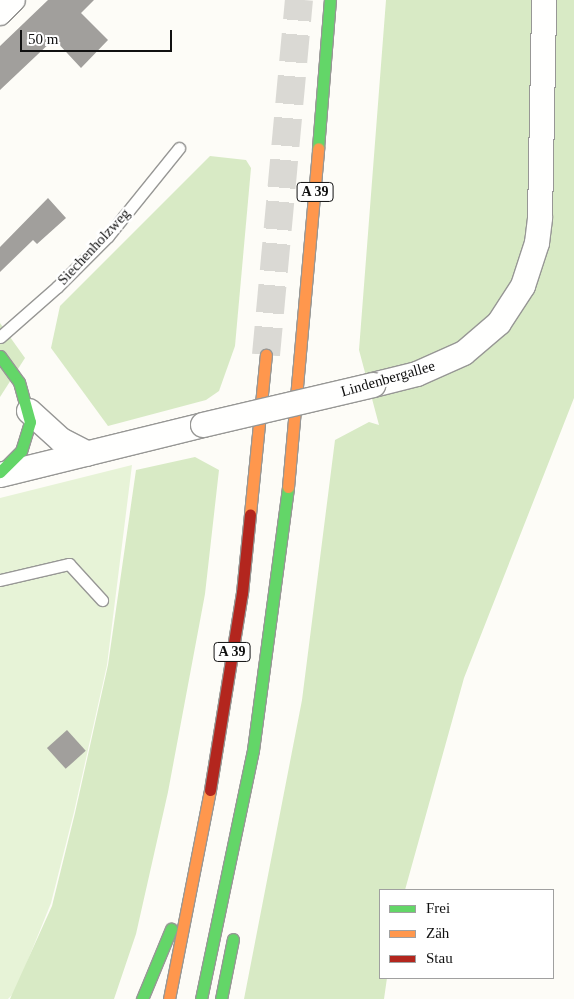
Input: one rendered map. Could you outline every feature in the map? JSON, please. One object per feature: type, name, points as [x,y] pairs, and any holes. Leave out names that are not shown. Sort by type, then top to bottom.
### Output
[{"type":"main road","name":"A 39","points":[[201,999],[254,750],[294,437],[330,0]]},
{"type":"main road","name":"A 39","points":[[169,999],[198,863],[242,593],[266,355]]},
{"type":"main road","points":[[0,356],[19,382],[29,411],[28,434],[21,451],[0,474]]},
{"type":"main road","points":[[254,750],[258,786]]},
{"type":"main road","points":[[142,999],[198,863]]},
{"type":"main road","points":[[221,999],[235,931]]},
{"type":"street","points":[[0,13],[13,0]]},
{"type":"street","name":"Lindenbergallee","points":[[0,474],[417,374],[464,353],[499,323],[523,286],[537,243],[540,217],[544,0]]},
{"type":"street","points":[[29,411],[61,440],[88,454]]},
{"type":"lane","name":"Siechenholzweg","points":[[0,336],[57,287],[108,236],[179,148]]},
{"type":"lane","points":[[0,580],[69,564],[102,600]]},
{"type":"green space","points":[[386,0],[574,0],[574,398],[464,678],[405,889],[379,889],[379,979],[387,979],[384,999],[244,999],[302,700],[335,440],[369,422],[379,425],[359,350]]},
{"type":"green space","points":[[210,156],[246,160],[251,168],[235,346],[219,391],[206,400],[108,426],[51,348],[60,306]]},
{"type":"green space","points":[[0,323],[25,358],[0,397]]},
{"type":"green space","points":[[195,457],[219,470],[205,594],[168,792],[136,934],[114,999],[10,999],[52,906],[75,813],[108,665],[136,470]]},
{"type":"green space","points":[[132,465],[107,665],[74,812],[51,903],[15,992],[8,999],[0,999],[0,498]]},
{"type":"building","points":[[48,0],[94,0],[81,13],[108,40],[81,68],[54,39],[0,90],[0,46]]},
{"type":"building","points":[[48,198],[66,218],[37,244],[33,240],[0,272],[0,247]]},
{"type":"building","points":[[67,730],[86,751],[66,769],[47,748]]},
{"type":"tunnel","points":[[266,355],[299,0]]},
{"type":"traffic: fast","points":[[318,148],[330,0]]},
{"type":"traffic: fast","points":[[0,356],[19,382],[30,422],[21,451],[0,472]]},
{"type":"traffic: fast","points":[[201,999],[253,750],[288,487]]},
{"type":"traffic: fast","points":[[142,999],[171,929]]},
{"type":"traffic: fast","points":[[221,999],[233,939]]},
{"type":"traffic: slow","points":[[288,487],[318,148]]},
{"type":"traffic: slow","points":[[250,514],[266,355]]},
{"type":"traffic: slow","points":[[169,999],[210,790]]},
{"type":"traffic: jam","points":[[210,790],[242,593],[250,514]]}]
